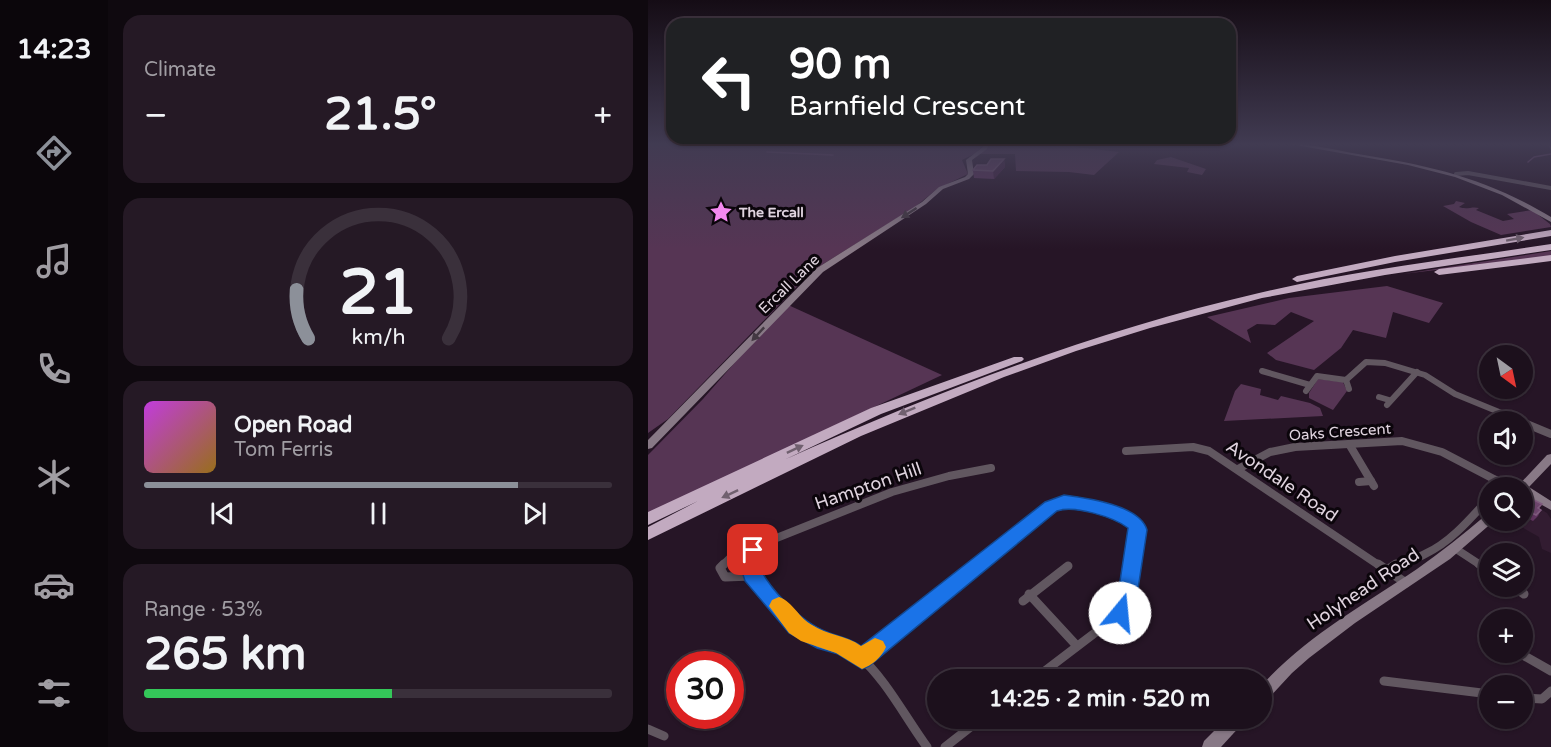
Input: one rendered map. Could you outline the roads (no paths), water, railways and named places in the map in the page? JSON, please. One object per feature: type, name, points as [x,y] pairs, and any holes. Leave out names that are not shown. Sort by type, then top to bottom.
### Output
[{"type":"highway","points":[[1252,292],[1343,269],[1551,233]]},
{"type":"highway","points":[[648,519],[876,411],[986,369],[1159,315],[1252,292],[1331,276],[1551,245]]},
{"type":"highway","points":[[648,534],[882,421],[993,376],[1146,325],[1223,304],[1314,284],[1551,245]]},
{"type":"highway","points":[[1146,325],[1322,287],[1551,258]]},
{"type":"street","name":"Ercall Lane","points":[[648,446],[820,270],[924,203],[941,188],[965,179]]},
{"type":"street","points":[[1468,179],[1512,196],[1551,220]]},
{"type":"street","points":[[1500,179],[1551,188]]},
{"type":"street","points":[[1346,380],[1363,363],[1370,361],[1385,363],[1417,372],[1455,394],[1551,434]]},
{"type":"street","points":[[1262,371],[1267,376],[1308,388],[1315,377],[1321,375],[1346,380]]},
{"type":"street","points":[[1379,397],[1388,403],[1413,382],[1417,372]]},
{"type":"street","points":[[1346,380],[1349,389]]},
{"type":"street","name":"Oaks Crescent","points":[[1238,470],[1278,450],[1390,441],[1415,443],[1459,459],[1491,477]]},
{"type":"street","points":[[1349,444],[1372,483],[1359,482]]},
{"type":"street","name":"Avondale Road","points":[[1126,451],[1193,447],[1209,451],[1407,584]]},
{"type":"street","points":[[1532,477],[1551,458]]},
{"type":"street","name":"Hampton Hill","points":[[752,576],[725,577],[722,576],[720,568],[732,557],[892,492],[949,476],[991,468]]},
{"type":"street","points":[[1533,495],[1551,507]]},
{"type":"street","points":[[862,659],[1051,507],[1064,502],[1124,515],[1134,520],[1138,530],[1126,602],[1120,613],[1047,669]]},
{"type":"street","name":"Holyhead Road","points":[[1387,570],[1395,564],[1427,553],[1450,537],[1479,508]]},
{"type":"street","name":"Holyhead Road","points":[[1272,685],[1302,654],[1407,584],[1456,549],[1479,528]]},
{"type":"street","points":[[759,546],[747,559],[752,576],[796,626],[825,642],[843,645],[862,659],[927,747]]},
{"type":"street","points":[[1456,549],[1479,564]]},
{"type":"street","points":[[1068,566],[1026,598],[1077,646]]},
{"type":"street","points":[[1533,661],[1551,671]]},
{"type":"street","points":[[1384,681],[1479,693]]},
{"type":"street","points":[[1533,699],[1549,697]]},
{"type":"street","points":[[648,729],[664,736]]},
{"type":"street","points":[[945,747],[968,729]]},
{"type":"street","points":[[1210,747],[1227,729]]},
{"type":"place","name":"The Ercall","points":[[721,212]]}]
